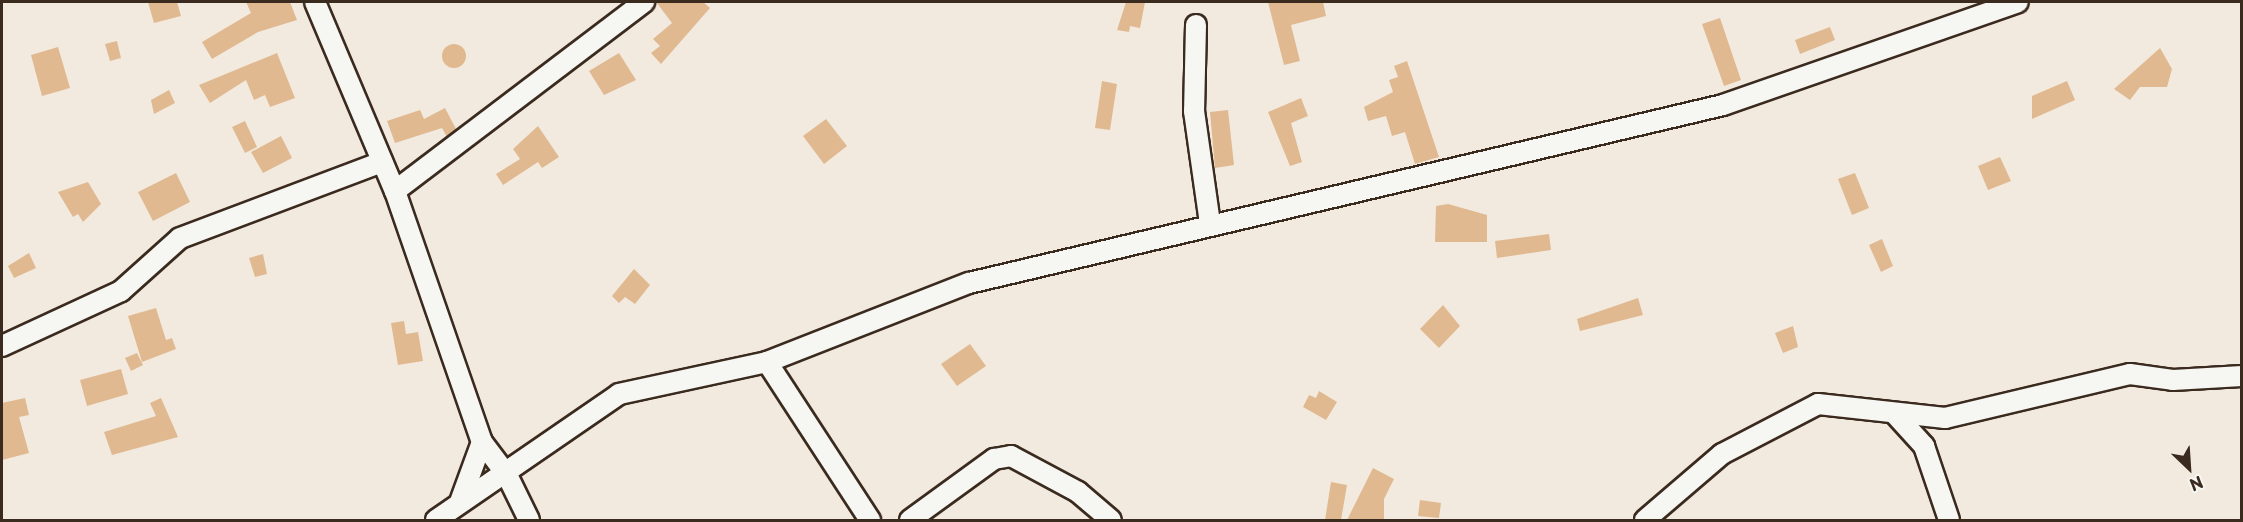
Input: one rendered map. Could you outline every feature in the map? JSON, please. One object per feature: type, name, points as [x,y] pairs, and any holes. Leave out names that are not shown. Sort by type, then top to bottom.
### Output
[{"type":"street","points":[[315,2],[395,191],[482,442],[507,475],[529,520]]},
{"type":"street","points":[[395,191],[644,2]]},
{"type":"street","points":[[436,520],[460,502],[507,475],[573,422],[619,394],[767,362],[969,283],[1210,224],[1723,105],[2018,2]]},
{"type":"street","points":[[1196,25],[1194,111],[1210,224]]},
{"type":"street","points":[[2,346],[121,291],[180,238],[382,162]]},
{"type":"street","points":[[767,362],[870,520]]},
{"type":"street","points":[[1645,520],[1722,454],[1793,413],[1818,404],[1845,403],[1945,418],[2130,374],[2173,380],[2241,376]]},
{"type":"street","points":[[1892,411],[1924,446],[1949,520]]},
{"type":"street","points":[[460,502],[482,442]]},
{"type":"street","points":[[910,520],[994,459],[1011,456],[1078,492],[1111,520]]},
{"type":"building","points":[[148,2],[177,2],[181,16],[154,23]]},
{"type":"building","points":[[246,2],[290,2],[297,20],[258,32],[212,59],[202,42],[251,13]]},
{"type":"building","points":[[656,2],[703,2],[710,8],[661,64],[651,53],[660,46],[653,39],[672,23]]},
{"type":"building","points":[[1126,2],[1145,2],[1140,28],[1130,26],[1129,32],[1117,30]]},
{"type":"building","points":[[1268,2],[1323,2],[1326,16],[1291,25],[1300,61],[1284,65]]},
{"type":"building","points":[[1720,18],[1741,80],[1724,86],[1702,24]]},
{"type":"building","points":[[1830,27],[1835,40],[1800,54],[1795,40]]},
{"type":"building","points":[[117,41],[121,58],[110,61],[105,44]]},
{"type":"building","points":[[449,44],[459,44],[466,51],[466,61],[459,68],[449,68],[442,61],[442,51]]},
{"type":"building","points":[[58,47],[70,88],[42,96],[31,55]]},
{"type":"building","points":[[2160,48],[2172,69],[2167,87],[2140,87],[2130,100],[2114,89]]},
{"type":"building","points":[[277,53],[295,98],[270,107],[265,95],[254,100],[246,80],[210,103],[199,85]]},
{"type":"building","points":[[619,53],[636,80],[604,95],[589,71]]},
{"type":"building","points":[[1407,61],[1439,157],[1415,164],[1405,132],[1392,136],[1386,116],[1368,121],[1364,107],[1393,92],[1389,80],[1398,77],[1394,66]]},
{"type":"building","points":[[1102,81],[1117,84],[1110,130],[1095,128]]},
{"type":"building","points":[[2067,81],[2075,100],[2032,119],[2032,96]]},
{"type":"building","points":[[169,90],[175,103],[154,114],[151,100]]},
{"type":"building","points":[[1301,98],[1308,116],[1291,123],[1302,162],[1290,166],[1268,112]]},
{"type":"building","points":[[445,108],[456,129],[447,137],[442,128],[395,143],[387,121],[420,110],[424,119]]},
{"type":"building","points":[[1228,110],[1234,165],[1215,168],[1210,112]]},
{"type":"building","points":[[826,119],[847,146],[824,164],[803,136]]},
{"type":"building","points":[[245,121],[257,147],[245,153],[232,127]]},
{"type":"building","points":[[538,126],[559,157],[542,168],[538,162],[503,185],[496,174],[520,159],[513,149]]},
{"type":"building","points":[[281,136],[292,158],[263,173],[251,152]]},
{"type":"building","points":[[2000,157],[2011,181],[1988,190],[1978,166]]},
{"type":"building","points":[[176,173],[190,202],[153,221],[138,192]]},
{"type":"building","points":[[1855,173],[1869,208],[1852,215],[1838,179]]},
{"type":"building","points":[[88,182],[101,204],[83,222],[78,214],[73,217],[58,192]]},
{"type":"building","points":[[1448,204],[1487,215],[1487,242],[1435,242],[1436,206]]},
{"type":"building","points":[[1549,234],[1551,250],[1497,258],[1495,241]]},
{"type":"building","points":[[1882,239],[1893,266],[1881,272],[1869,245]]},
{"type":"building","points":[[29,253],[36,268],[14,278],[8,266]]},
{"type":"building","points":[[263,254],[267,274],[255,277],[249,258]]},
{"type":"building","points":[[634,269],[650,285],[635,304],[625,297],[619,303],[612,296]]},
{"type":"building","points":[[1638,298],[1643,315],[1580,331],[1577,319]]},
{"type":"building","points":[[1443,305],[1460,326],[1439,348],[1420,329]]},
{"type":"building","points":[[156,308],[166,340],[172,338],[176,349],[142,362],[128,316]]},
{"type":"building","points":[[404,321],[406,334],[418,332],[423,361],[398,365],[391,323]]},
{"type":"building","points":[[1793,326],[1798,347],[1783,353],[1775,333]]},
{"type":"building","points":[[970,344],[986,366],[957,386],[941,364]]},
{"type":"building","points":[[137,353],[143,365],[131,371],[125,358]]},
{"type":"building","points":[[121,369],[128,394],[87,406],[80,380]]},
{"type":"building","points":[[1319,391],[1337,402],[1326,420],[1303,407],[1309,395],[1316,398]]},
{"type":"building","points":[[25,398],[29,415],[19,417],[29,453],[2,460],[2,403]]},
{"type":"building","points":[[161,398],[178,437],[112,455],[104,432],[156,416],[150,403]]},
{"type":"building","points":[[1373,468],[1394,479],[1384,499],[1384,520],[1347,520]]},
{"type":"building","points":[[1331,482],[1347,485],[1341,520],[1325,520]]},
{"type":"building","points":[[1420,500],[1441,503],[1439,518],[1418,516]]}]
